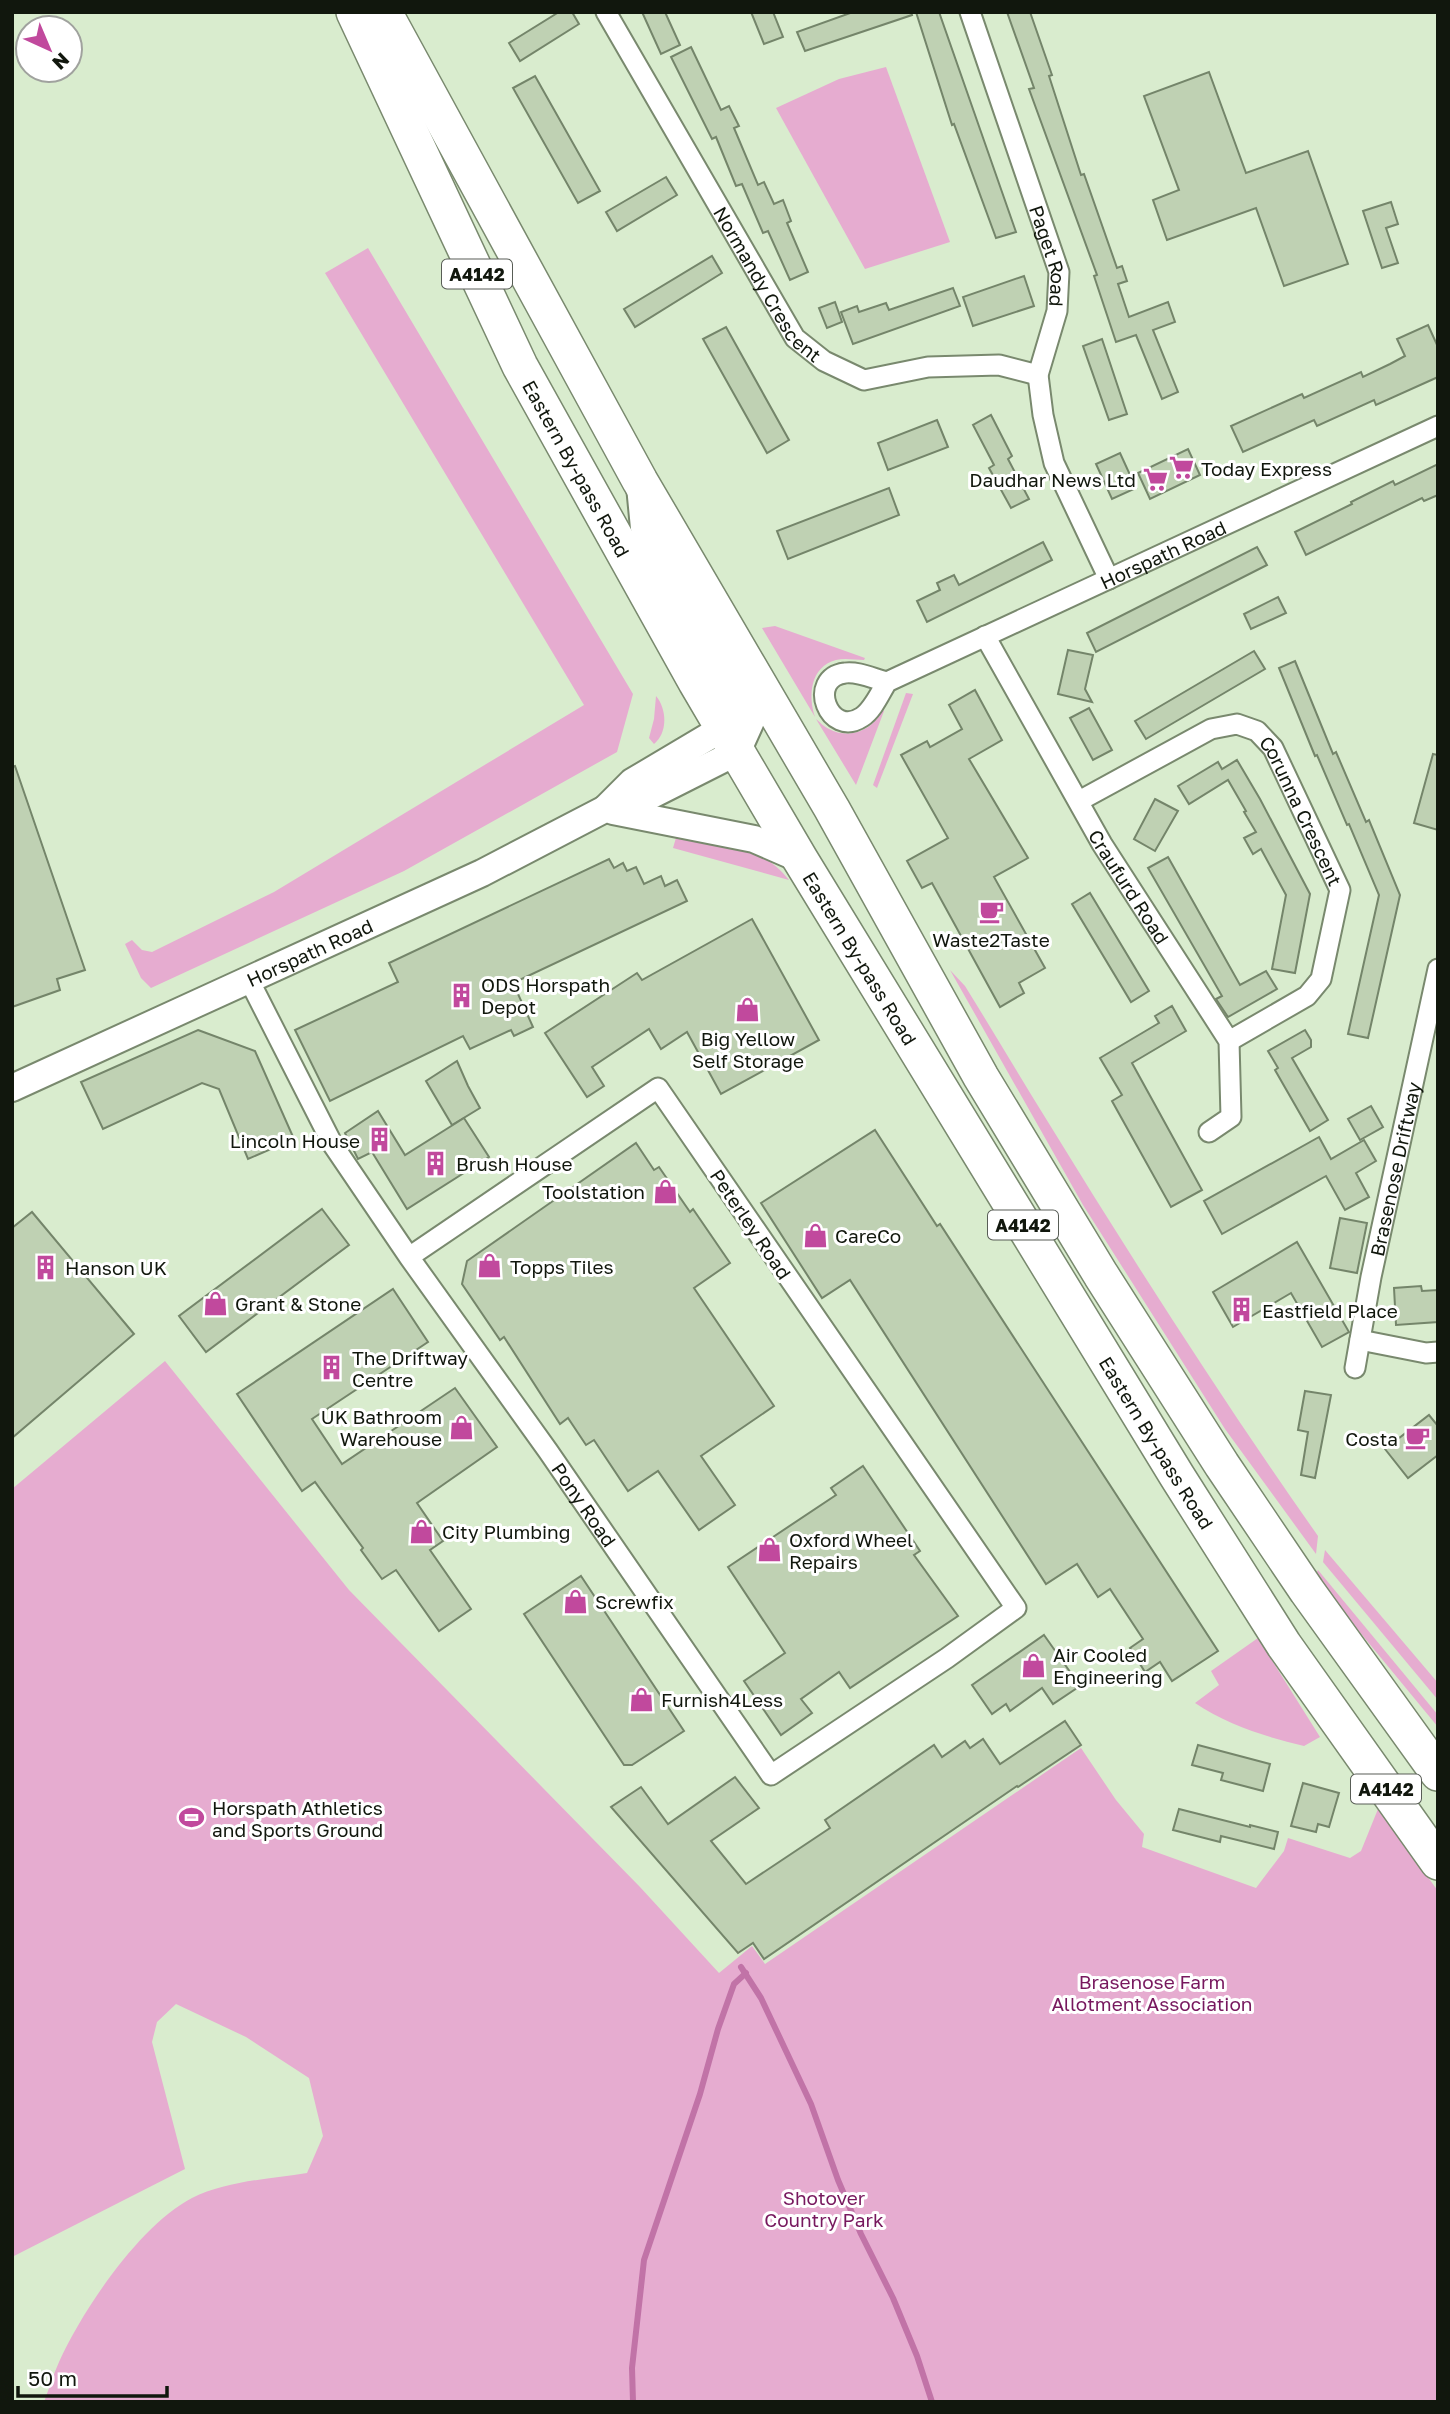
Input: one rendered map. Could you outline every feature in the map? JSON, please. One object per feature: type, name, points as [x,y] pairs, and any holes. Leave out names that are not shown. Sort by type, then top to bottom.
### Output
[{"type":"highway","name":"Eastern By-pass Road","points":[[354,12],[520,366],[749,733],[832,809],[981,1077],[1108,1286],[1222,1465],[1307,1591],[1438,1773]]},
{"type":"highway","name":"Eastern By-pass Road","points":[[384,12],[640,481],[749,733],[800,859],[1177,1476],[1284,1645],[1438,1863]]},
{"type":"street","name":"Normandy Crescent","points":[[606,12],[795,338],[824,362],[864,380],[928,367],[999,365],[1038,375]]},
{"type":"street","name":"Paget Road","points":[[970,12],[1059,272],[1057,310],[1038,375],[1043,415],[1054,463],[1109,579]]},
{"type":"street","name":"Horspath Road","points":[[887,682],[1438,426]]},
{"type":"street","name":"Craufurd Road","points":[[985,636],[1102,844],[1229,1041]]},
{"type":"street","name":"Corunna Crescent","points":[[1079,801],[1211,729],[1237,724],[1257,731],[1273,748],[1340,890],[1321,979],[1307,996],[1229,1041]]},
{"type":"street","name":"Horspath Road","points":[[12,1088],[482,873],[605,809],[632,782],[749,733]]},
{"type":"street","points":[[605,809],[754,839],[800,859]]},
{"type":"street","name":"Brasenose Driftway","points":[[1355,1368],[1371,1277],[1438,972]]},
{"type":"street","name":"Pony Road","points":[[248,978],[333,1145],[409,1258],[548,1451],[771,1775],[947,1658],[1016,1608]]},
{"type":"street","points":[[1209,1132],[1231,1117],[1229,1041]]},
{"type":"street","name":"Peterley Road","points":[[409,1258],[658,1088],[1016,1608]]},
{"type":"street","points":[[1360,1339],[1426,1353],[1438,1352]]},
{"type":"green space","points":[[886,67],[950,242],[865,269],[776,108],[839,79]]},
{"type":"green space","points":[[368,248],[633,694],[617,752],[404,871],[151,988],[141,978],[125,944],[132,940],[142,950],[152,952],[274,892],[584,705],[325,273]]},
{"type":"green space","points":[[775,626],[865,658],[836,660],[821,669],[813,683],[815,717],[762,628]]},
{"type":"green space","points":[[906,693],[913,694],[877,788],[873,785]]},
{"type":"green space","points":[[656,696],[664,714],[664,727],[654,744],[649,738]]},
{"type":"green space","points":[[882,710],[884,711],[856,785],[816,719],[837,732],[852,733],[867,728]]},
{"type":"green space","points":[[678,831],[724,841],[753,851],[778,868],[789,880],[673,848]]},
{"type":"green space","points":[[950,970],[965,986],[1180,1331],[1318,1536],[1316,1554],[1225,1429],[1083,1205]]},
{"type":"green space","points":[[165,1361],[349,1590],[640,1887],[719,1973],[752,1946],[765,1964],[1081,1748],[1116,1800],[1144,1834],[1142,1847],[1256,1888],[1284,1851],[1288,1838],[1350,1858],[1361,1851],[1378,1809],[1438,1891],[1438,2402],[44,2402],[69,2341],[98,2294],[133,2248],[153,2228],[172,2211],[205,2192],[248,2181],[307,2173],[323,2136],[309,2078],[246,2037],[176,2004],[157,2022],[152,2042],[185,2169],[12,2257],[12,1489]]},
{"type":"green space","points":[[1325,1550],[1438,1683],[1438,1700],[1323,1562]]},
{"type":"green space","points":[[1318,1570],[1438,1715],[1438,1727],[1325,1590],[1315,1576]]},
{"type":"green space","points":[[1258,1638],[1320,1737],[1304,1746],[1248,1729],[1195,1703],[1219,1685],[1211,1671]]},
{"type":"building","points":[[559,12],[572,12],[579,24],[520,61],[509,43]]},
{"type":"building","points":[[642,12],[665,12],[680,45],[661,54]]},
{"type":"building","points":[[751,12],[773,12],[783,37],[764,44]]},
{"type":"building","points":[[853,12],[911,12],[912,15],[805,51],[797,32]]},
{"type":"building","points":[[916,12],[939,12],[1016,232],[996,238],[954,124],[952,125]]},
{"type":"building","points":[[1007,12],[1030,12],[1052,75],[1049,76],[1081,175],[1084,174],[1117,268],[1122,266],[1127,281],[1118,284],[1129,317],[1168,302],[1175,322],[1153,330],[1178,392],[1162,399],[1136,335],[1116,342],[1094,276],[1097,275],[1029,89],[1034,88]]},
{"type":"building","points":[[691,47],[721,110],[729,106],[739,126],[734,128],[758,185],[764,182],[774,204],[783,200],[791,221],[787,223],[808,272],[790,280],[768,231],[763,233],[742,184],[736,186],[716,137],[712,139],[671,57]]},
{"type":"building","points":[[1209,72],[1246,173],[1308,151],[1348,264],[1284,286],[1256,208],[1167,240],[1153,200],[1179,190],[1144,96]]},
{"type":"building","points":[[535,76],[600,191],[578,203],[513,88]]},
{"type":"building","points":[[666,177],[677,195],[617,231],[606,212]]},
{"type":"building","points":[[1391,202],[1398,224],[1386,228],[1398,263],[1382,268],[1363,211]]},
{"type":"building","points":[[712,256],[722,273],[635,327],[624,309]]},
{"type":"building","points":[[1024,276],[1034,306],[973,326],[963,297]]},
{"type":"building","points":[[953,288],[960,306],[853,344],[841,312],[857,306],[859,312],[886,303],[889,310]]},
{"type":"building","points":[[835,302],[842,322],[827,328],[819,308]]},
{"type":"building","points":[[1428,325],[1438,347],[1438,377],[1376,405],[1374,400],[1317,426],[1314,420],[1243,452],[1231,426],[1302,394],[1304,398],[1361,372],[1363,377],[1390,364],[1405,356],[1397,339]]},
{"type":"building","points":[[726,327],[789,440],[767,453],[703,339]]},
{"type":"building","points":[[1102,339],[1127,414],[1109,420],[1083,346]]},
{"type":"building","points":[[991,415],[1012,456],[1008,459],[1029,499],[1011,508],[989,468],[994,465],[973,425]]},
{"type":"building","points":[[937,420],[948,447],[888,470],[878,443]]},
{"type":"building","points":[[1188,449],[1200,475],[1150,499],[1138,473]]},
{"type":"building","points":[[1120,453],[1136,488],[1112,499],[1096,464]]},
{"type":"building","points":[[1438,464],[1438,495],[1424,501],[1422,498],[1306,555],[1295,532],[1393,481],[1395,485]]},
{"type":"building","points":[[889,488],[899,515],[788,559],[777,531]]},
{"type":"building","points":[[1043,542],[1052,560],[927,622],[917,601],[940,590],[937,583],[954,575],[959,585]]},
{"type":"building","points":[[1257,547],[1267,565],[1096,652],[1087,633]]},
{"type":"building","points":[[1278,597],[1286,613],[1251,629],[1244,614]]},
{"type":"building","points":[[1068,650],[1093,655],[1085,689],[1092,702],[1058,694]]},
{"type":"building","points":[[1254,651],[1265,669],[1146,739],[1135,721]]},
{"type":"building","points":[[1295,661],[1333,754],[1336,752],[1366,822],[1369,820],[1400,895],[1368,1038],[1348,1034],[1379,895],[1349,824],[1347,825],[1317,755],[1315,756],[1279,668]]},
{"type":"building","points":[[975,690],[1002,740],[969,759],[1028,858],[994,877],[1045,968],[1019,983],[1024,993],[1000,1007],[932,883],[922,888],[907,861],[948,838],[901,755],[927,741],[930,747],[962,729],[949,705]]},
{"type":"building","points":[[1089,708],[1112,750],[1093,760],[1070,718]]},
{"type":"building","points":[[1433,754],[1438,755],[1438,830],[1414,823]]},
{"type":"building","points":[[1237,760],[1310,894],[1295,973],[1272,969],[1286,895],[1261,849],[1253,854],[1244,838],[1256,832],[1228,780],[1189,804],[1178,786],[1218,762],[1222,769]]},
{"type":"building","points":[[15,766],[85,970],[57,979],[60,990],[12,1007],[12,767]]},
{"type":"building","points":[[1155,799],[1178,811],[1155,851],[1134,839]]},
{"type":"building","points":[[1168,857],[1240,985],[1266,971],[1277,989],[1228,1017],[1216,999],[1222,996],[1148,868]]},
{"type":"building","points":[[609,859],[614,868],[623,863],[627,871],[636,867],[644,884],[661,876],[665,886],[677,880],[687,901],[513,983],[533,1027],[514,1036],[511,1030],[470,1049],[463,1036],[330,1101],[295,1030],[398,982],[389,963]]},
{"type":"building","points":[[1090,893],[1149,991],[1131,1002],[1072,904]]},
{"type":"building","points":[[752,919],[819,1040],[721,1094],[687,1032],[661,1049],[649,1029],[592,1067],[604,1086],[587,1097],[545,1033],[637,973],[642,980]]},
{"type":"building","points":[[1172,1006],[1186,1031],[1132,1063],[1202,1190],[1171,1207],[1112,1101],[1122,1095],[1100,1058],[1159,1023],[1155,1016]]},
{"type":"building","points":[[198,1030],[255,1051],[294,1139],[248,1159],[219,1089],[202,1083],[103,1129],[81,1082]]},
{"type":"building","points":[[1305,1030],[1311,1040],[1311,1047],[1292,1058],[1328,1120],[1310,1131],[1275,1070],[1278,1068],[1268,1051]]},
{"type":"building","points":[[457,1061],[480,1108],[452,1125],[426,1081]]},
{"type":"building","points":[[1371,1106],[1383,1127],[1360,1140],[1348,1119]]},
{"type":"building","name":"Brush House","points":[[378,1111],[405,1155],[464,1118],[489,1157],[407,1209],[372,1152],[358,1159],[345,1133]]},
{"type":"building","points":[[875,1130],[937,1226],[940,1224],[1218,1651],[1172,1681],[1160,1662],[1145,1672],[1130,1648],[1143,1639],[1110,1589],[1098,1597],[1077,1564],[1046,1584],[850,1280],[822,1298],[761,1203]]},
{"type":"building","points":[[1319,1137],[1331,1159],[1364,1140],[1376,1161],[1356,1173],[1369,1197],[1345,1210],[1326,1176],[1222,1234],[1204,1201]]},
{"type":"building","points":[[636,1143],[654,1170],[659,1167],[690,1212],[693,1209],[730,1263],[694,1288],[774,1406],[701,1456],[735,1505],[699,1530],[658,1471],[628,1491],[594,1440],[586,1445],[568,1418],[560,1424],[504,1337],[500,1340],[462,1284],[467,1261]]},
{"type":"building","points":[[322,1209],[349,1245],[206,1352],[179,1316]]},
{"type":"building","name":"Hanson UK","points":[[32,1212],[134,1334],[12,1438],[12,1228]]},
{"type":"building","points":[[1340,1218],[1367,1223],[1357,1273],[1330,1268]]},
{"type":"building","name":"Eastfield Place","points":[[1297,1242],[1349,1332],[1322,1347],[1291,1293],[1233,1327],[1213,1292]]},
{"type":"building","points":[[1421,1286],[1422,1291],[1438,1290],[1438,1322],[1396,1325],[1394,1288]]},
{"type":"building","points":[[393,1289],[428,1342],[312,1419],[342,1464],[455,1388],[497,1447],[417,1503],[443,1541],[430,1550],[471,1609],[439,1631],[396,1570],[382,1579],[315,1482],[302,1491],[237,1394]]},
{"type":"building","points":[[1305,1391],[1331,1395],[1315,1478],[1301,1475],[1308,1432],[1298,1430]]},
{"type":"building","name":"Costa","points":[[1429,1415],[1438,1426],[1438,1455],[1408,1478],[1385,1449]]},
{"type":"building","points":[[863,1466],[920,1551],[914,1555],[958,1616],[850,1688],[839,1672],[801,1699],[812,1713],[781,1735],[744,1681],[785,1653],[728,1567],[836,1495],[831,1488]]},
{"type":"building","points":[[581,1576],[684,1731],[632,1765],[624,1765],[524,1614]]},
{"type":"building","points":[[1044,1635],[1080,1686],[1053,1704],[1042,1688],[1010,1711],[1006,1704],[992,1714],[972,1685]]},
{"type":"building","points":[[1065,1721],[1081,1745],[764,1959],[753,1943],[738,1953],[611,1807],[641,1787],[668,1824],[735,1777],[759,1808],[711,1841],[746,1884],[830,1828],[825,1820],[934,1745],[942,1757],[965,1741],[970,1748],[983,1739],[1000,1764]]},
{"type":"building","points":[[1198,1745],[1270,1764],[1263,1791],[1221,1780],[1223,1773],[1192,1765]]},
{"type":"building","points":[[1303,1783],[1339,1793],[1329,1827],[1318,1824],[1316,1832],[1291,1826]]},
{"type":"building","points":[[1179,1809],[1278,1832],[1274,1849],[1221,1836],[1220,1842],[1173,1830]]},
{"type":"waterway","points":[[741,1967],[761,1998],[811,2104],[838,2180],[893,2298],[917,2356],[932,2402]]},
{"type":"waterway","points":[[633,2402],[632,2368],[644,2260],[700,2094],[718,2029],[734,1984],[746,1973]]},
{"type":"place","name":"Today Express","points":[[1181,468]]},
{"type":"place","name":"Daudhar News Ltd","points":[[1156,479]]},
{"type":"place","name":"Waste2Taste","points":[[991,911]]},
{"type":"place","name":"ODS Horspath Depot","points":[[461,995]]},
{"type":"place","name":"Big Yellow Self Storage","points":[[748,1010]]},
{"type":"place","name":"Lincoln House","points":[[380,1140]]},
{"type":"place","name":"Brush House","points":[[436,1163]]},
{"type":"place","name":"Toolstation","points":[[665,1191]]},
{"type":"place","name":"CareCo","points":[[815,1235]]},
{"type":"place","name":"Topps Tiles","points":[[490,1266]]},
{"type":"place","name":"Hanson UK","points":[[45,1267]]},
{"type":"place","name":"Grant & Stone","points":[[215,1303]]},
{"type":"place","name":"Eastfield Place","points":[[1242,1310]]},
{"type":"place","name":"The Driftway Centre","points":[[332,1368]]},
{"type":"place","name":"UK Bathroom Warehouse","points":[[462,1427]]},
{"type":"place","name":"Costa","points":[[1418,1438]]},
{"type":"place","name":"City Plumbing","points":[[422,1531]]},
{"type":"place","name":"Oxford Wheel Repairs","points":[[769,1550]]},
{"type":"place","name":"Screwfix","points":[[575,1601]]},
{"type":"place","name":"Air Cooled Engineering","points":[[1033,1665]]},
{"type":"place","name":"Furnish4Less","points":[[641,1699]]},
{"type":"place","name":"Horspath Athletics and Sports Ground","points":[[192,1818]]},
{"type":"park label","name":"Brasenose Farm Allotment Association","points":[[1152,1992]]},
{"type":"park label","name":"Shotover Country Park","points":[[824,2208]]}]
